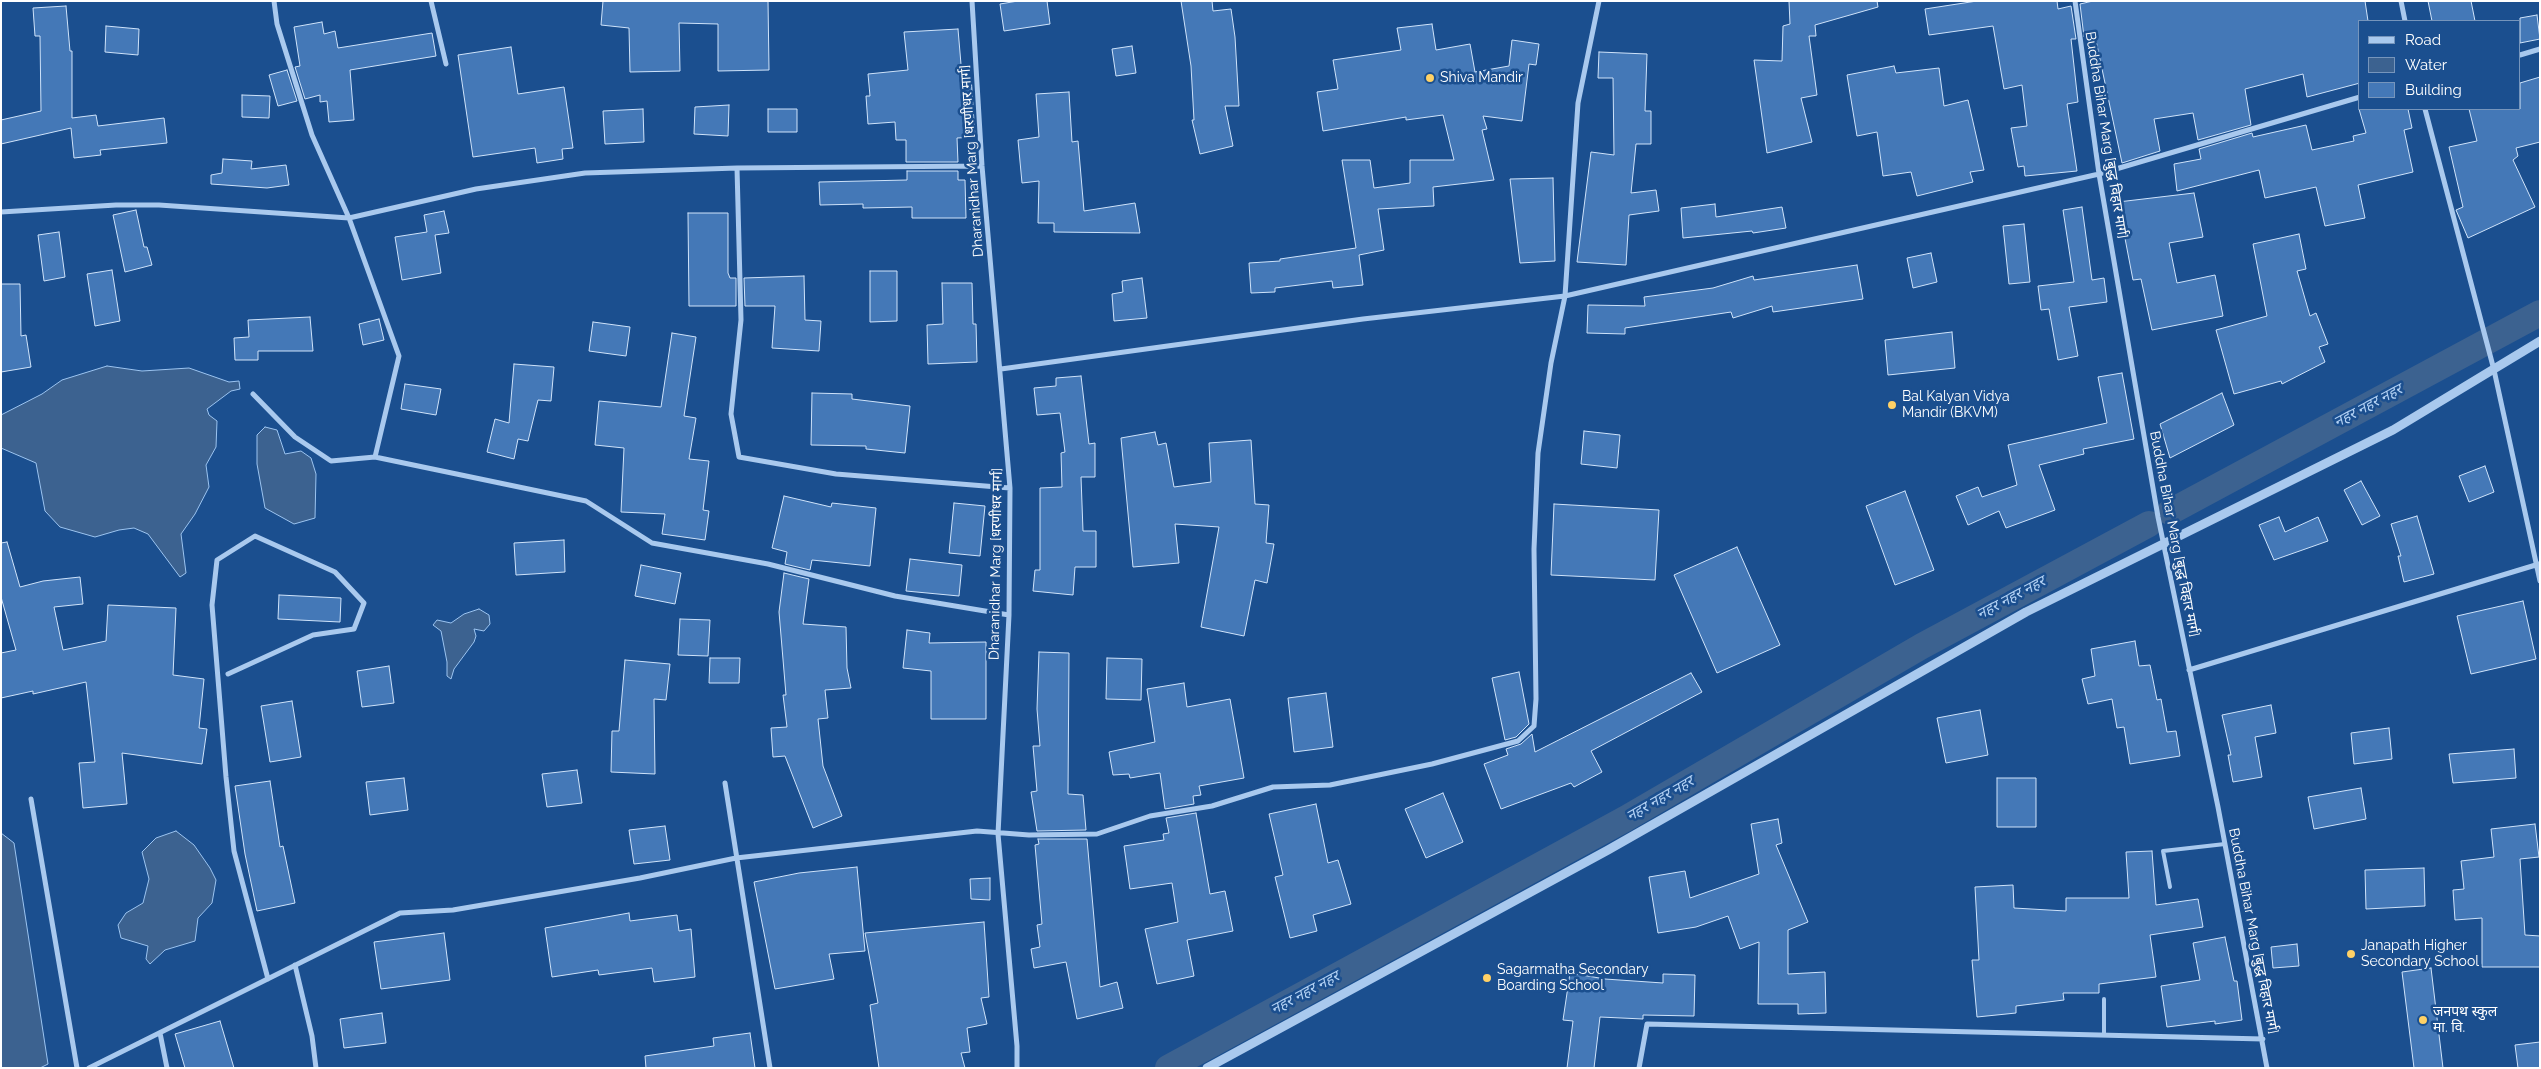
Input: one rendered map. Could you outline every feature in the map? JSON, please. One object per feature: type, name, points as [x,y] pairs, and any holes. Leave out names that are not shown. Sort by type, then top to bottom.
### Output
[{"type":"street","points":[[274,1],[277,24],[312,135],[349,218],[399,356],[375,457]]},
{"type":"street","points":[[431,1],[446,64]]},
{"type":"street","name":"Dharanidhar Marg [धरणीधर मार्ग]","points":[[972,1],[982,166],[1010,488],[1009,615],[998,834],[1017,1046],[1017,1068]]},
{"type":"street","points":[[89,1068],[400,913],[463,908],[640,878],[736,858],[977,831],[998,834],[1097,834],[1150,816],[1212,806],[1273,787],[1330,786],[1432,764],[1518,741],[1534,726],[1536,699],[1534,558],[1538,453],[1550,363],[1565,296],[1578,103],[1599,1]]},
{"type":"street","name":"Buddha Bihar Marg [बुद्ध विहार मार्ग]","points":[[2074,1],[2099,174],[2163,544],[2263,1039],[2267,1068]]},
{"type":"street","points":[[2401,1],[2405,20]]},
{"type":"street","points":[[2521,54],[2540,49]]},
{"type":"street","points":[[1001,369],[1363,318],[1565,296],[2099,174],[2358,97]]},
{"type":"street","points":[[2425,110],[2482,331],[2492,360],[2539,564],[2540,581]]},
{"type":"street","points":[[1,212],[116,205],[159,205],[349,218],[476,189],[585,173],[737,168],[982,166]]},
{"type":"street","points":[[737,168],[741,320],[731,414],[739,457],[836,474],[1010,488]]},
{"type":"street","points":[[1207,1068],[1617,845],[2026,612],[2393,430],[2540,341]]},
{"type":"street","points":[[253,394],[295,437],[331,461],[375,457],[586,501],[652,544],[768,564],[895,596],[1009,615]]},
{"type":"street","points":[[228,674],[313,635],[354,629],[364,604],[335,572],[255,536],[217,560],[212,605],[234,851],[268,979]]},
{"type":"street","points":[[2189,670],[2539,564]]},
{"type":"street","points":[[725,783],[770,1068]]},
{"type":"street","points":[[31,799],[77,1068]]},
{"type":"street","points":[[295,965],[312,1036],[316,1068]]},
{"type":"street","points":[[1639,1068],[1646,1024],[2263,1039]]},
{"type":"street","points":[[160,1033],[167,1068]]},
{"type":"lane","points":[[2170,887],[2163,851],[2224,844]]},
{"type":"lane","points":[[2104,999],[2104,1035]]},
{"type":"water","points":[[107,366],[142,371],[189,368],[229,382],[239,381],[240,389],[231,391],[207,409],[209,415],[217,421],[216,447],[206,465],[209,487],[195,514],[181,534],[186,573],[180,577],[148,534],[134,528],[95,537],[60,527],[45,511],[36,463],[1,448],[1,415],[42,394],[62,380]]},
{"type":"water","points":[[265,427],[277,430],[285,454],[301,451],[311,458],[316,474],[315,518],[294,524],[265,508],[257,464],[257,435]]},
{"type":"water","points":[[479,609],[489,615],[490,624],[484,631],[474,629],[476,636],[474,642],[454,669],[451,679],[447,676],[447,662],[441,631],[433,625],[437,620],[451,623],[464,614]]},
{"type":"water","points":[[176,831],[194,845],[216,880],[212,903],[198,918],[195,941],[165,950],[150,964],[146,959],[148,946],[121,938],[118,925],[126,913],[143,903],[149,879],[142,852],[156,838]]},
{"type":"water","points":[[1,833],[14,843],[48,1064],[40,1068],[1,1068]]},
{"type":"building","points":[[603,1],[768,1],[769,70],[718,71],[718,24],[679,23],[680,71],[630,72],[629,28],[601,25]]},
{"type":"building","points":[[1018,1],[1047,1],[1050,24],[1004,31],[1000,4]]},
{"type":"building","points":[[1181,1],[1212,1],[1213,11],[1231,9],[1235,37],[1239,106],[1225,106],[1233,146],[1200,154],[1192,120],[1194,120],[1191,66]]},
{"type":"building","points":[[1789,1],[1877,1],[1878,7],[1815,25],[1816,36],[1809,36],[1817,95],[1801,98],[1812,142],[1767,153],[1754,60],[1782,61],[1783,26],[1790,24]]},
{"type":"building","points":[[1977,1],[2057,1],[2058,9],[2071,6],[2076,39],[2071,39],[2078,102],[2067,104],[2077,171],[2025,176],[2024,166],[2018,167],[2011,128],[2027,126],[2022,85],[2004,89],[1993,26],[1929,35],[1925,9]]},
{"type":"building","points":[[2093,1],[2365,1],[2368,20],[2358,20],[2358,84],[2307,97],[2303,74],[2245,89],[2251,125],[2198,140],[2193,113],[2154,119],[2160,151],[2122,163],[2095,36],[2084,37],[2080,4]]},
{"type":"building","points":[[2428,1],[2471,1],[2475,20],[2432,20]]},
{"type":"building","points":[[66,6],[70,51],[72,51],[72,118],[96,115],[98,126],[164,118],[167,143],[100,150],[101,155],[74,158],[71,128],[1,144],[1,120],[41,111],[40,36],[35,36],[33,8]]},
{"type":"building","points":[[2537,15],[2540,39],[2521,43],[2520,18]]},
{"type":"building","points":[[322,22],[324,34],[335,31],[338,48],[432,33],[436,56],[350,70],[354,120],[329,122],[327,101],[320,102],[320,95],[305,99],[295,67],[300,66],[294,27]]},
{"type":"building","points":[[1432,24],[1436,50],[1470,44],[1475,72],[1509,66],[1512,40],[1539,44],[1536,65],[1529,64],[1522,121],[1483,116],[1487,129],[1482,130],[1494,180],[1433,187],[1434,206],[1378,209],[1384,250],[1359,255],[1363,285],[1333,288],[1332,281],[1275,288],[1275,292],[1251,293],[1249,263],[1280,261],[1280,259],[1356,248],[1342,160],[1370,160],[1374,188],[1410,183],[1410,160],[1454,160],[1443,115],[1406,120],[1406,117],[1323,131],[1317,92],[1338,89],[1333,60],[1401,50],[1397,28]]},
{"type":"building","points":[[106,26],[139,29],[138,55],[105,52]]},
{"type":"building","points":[[958,29],[962,76],[971,76],[975,137],[957,138],[958,162],[906,162],[906,140],[896,140],[895,122],[868,124],[866,96],[870,96],[868,74],[908,70],[904,32]]},
{"type":"building","points":[[1132,46],[1136,73],[1116,76],[1112,49]]},
{"type":"building","points":[[511,47],[518,94],[564,87],[573,148],[562,149],[563,159],[537,163],[535,148],[473,157],[458,55]]},
{"type":"building","points":[[1599,52],[1647,54],[1645,111],[1651,111],[1651,144],[1636,144],[1631,193],[1656,190],[1659,211],[1629,215],[1626,265],[1577,262],[1591,152],[1614,155],[1613,78],[1598,78]]},
{"type":"building","points":[[1894,66],[1896,73],[1939,68],[1944,106],[1968,100],[1984,170],[1970,172],[1973,182],[1917,196],[1911,172],[1883,176],[1877,132],[1857,136],[1847,75]]},
{"type":"building","points":[[287,70],[297,101],[278,106],[269,75]]},
{"type":"building","points":[[2540,77],[2540,142],[2516,148],[2518,156],[2513,160],[2535,207],[2468,238],[2456,210],[2463,207],[2449,147],[2477,141],[2469,110],[2521,110],[2521,83]]},
{"type":"building","points":[[1069,92],[1072,142],[1078,141],[1084,211],[1135,203],[1140,233],[1054,232],[1054,223],[1038,223],[1039,181],[1022,183],[1018,140],[1039,137],[1036,94]]},
{"type":"building","points":[[242,95],[270,96],[269,118],[242,117]]},
{"type":"building","points":[[729,105],[728,136],[694,134],[695,107]]},
{"type":"building","points":[[643,109],[644,142],[605,144],[603,111]]},
{"type":"building","points":[[768,109],[797,109],[797,132],[768,132]]},
{"type":"building","points":[[2359,110],[2408,110],[2412,128],[2404,130],[2413,172],[2358,185],[2365,218],[2325,226],[2316,187],[2265,198],[2259,170],[2177,191],[2174,164],[2201,159],[2199,149],[2252,133],[2253,137],[2306,125],[2312,150],[2354,141],[2353,136],[2366,133]]},
{"type":"building","points":[[223,159],[252,161],[251,169],[286,165],[289,185],[267,188],[211,184],[211,175],[222,173]]},
{"type":"building","points":[[907,171],[958,171],[958,180],[965,180],[966,218],[912,218],[912,207],[863,208],[863,204],[820,205],[819,182],[907,180]]},
{"type":"building","points":[[1553,178],[1555,261],[1520,263],[1510,179]]},
{"type":"building","points":[[2194,193],[2203,237],[2169,243],[2177,283],[2215,275],[2223,316],[2152,330],[2141,279],[2133,280],[2118,202]]},
{"type":"building","points":[[1715,204],[1716,217],[1782,207],[1786,228],[1753,233],[1752,231],[1683,238],[1681,208]]},
{"type":"building","points":[[2082,207],[2092,280],[2104,278],[2107,302],[2069,307],[2078,356],[2058,360],[2049,309],[2041,310],[2038,286],[2074,282],[2063,210]]},
{"type":"building","points":[[136,210],[144,247],[147,247],[152,265],[125,272],[113,215]]},
{"type":"building","points":[[444,211],[449,233],[435,235],[441,273],[402,280],[395,237],[427,232],[424,215]]},
{"type":"building","points":[[688,213],[728,213],[728,273],[730,278],[736,278],[736,306],[689,306]]},
{"type":"building","points":[[2024,224],[2030,282],[2009,284],[2003,226]]},
{"type":"building","points":[[59,232],[65,277],[44,281],[38,235]]},
{"type":"building","points":[[2299,234],[2306,269],[2297,271],[2310,316],[2316,313],[2328,344],[2319,347],[2325,362],[2282,384],[2281,381],[2234,394],[2216,330],[2267,316],[2253,244]]},
{"type":"building","points":[[1931,253],[1937,282],[1913,288],[1907,258]]},
{"type":"building","points":[[1857,265],[1863,299],[1773,312],[1772,306],[1733,318],[1731,312],[1625,328],[1625,334],[1587,333],[1588,305],[1645,306],[1644,297],[1713,288],[1753,276],[1754,280]]},
{"type":"building","points":[[112,270],[120,321],[95,326],[87,274]]},
{"type":"building","points":[[870,271],[897,271],[897,321],[870,322]]},
{"type":"building","points":[[804,276],[805,320],[821,321],[819,351],[772,348],[775,306],[745,306],[744,278]]},
{"type":"building","points":[[1142,278],[1147,318],[1114,321],[1112,294],[1123,292],[1122,281]]},
{"type":"building","points":[[942,283],[972,283],[973,324],[976,324],[977,362],[928,364],[927,325],[943,324]]},
{"type":"building","points":[[1,284],[20,284],[21,336],[26,335],[31,367],[1,372]]},
{"type":"building","points":[[310,317],[313,351],[258,351],[258,360],[235,360],[234,338],[249,337],[248,320]]},
{"type":"building","points":[[379,319],[384,340],[363,345],[359,324]]},
{"type":"building","points":[[593,322],[630,327],[626,356],[589,351]]},
{"type":"building","points":[[1952,332],[1955,368],[1888,375],[1885,340]]},
{"type":"building","points":[[672,333],[696,337],[684,416],[696,418],[689,459],[709,461],[703,510],[709,511],[705,540],[662,534],[665,514],[621,512],[624,448],[595,445],[599,401],[661,407]]},
{"type":"building","points":[[514,364],[554,367],[551,401],[538,400],[528,441],[518,439],[514,459],[487,452],[495,419],[509,423]]},
{"type":"building","points":[[2122,373],[2134,439],[2083,449],[2084,454],[2039,465],[2055,510],[2006,528],[1999,511],[1968,525],[1956,496],[1978,487],[1982,497],[2017,485],[2008,445],[2107,423],[2098,377]]},
{"type":"building","points":[[1081,376],[1089,444],[1095,443],[1095,477],[1081,477],[1083,531],[1096,531],[1096,567],[1075,567],[1073,595],[1033,591],[1035,570],[1040,570],[1040,488],[1062,487],[1061,453],[1065,452],[1060,413],[1037,415],[1034,388],[1056,386],[1056,378]]},
{"type":"building","points":[[405,384],[441,389],[436,415],[401,409]]},
{"type":"building","points":[[812,393],[852,394],[852,399],[910,406],[905,453],[866,449],[866,446],[811,445]]},
{"type":"building","points":[[2222,393],[2234,425],[2170,458],[2160,424]]},
{"type":"building","points":[[1584,431],[1620,435],[1617,468],[1581,464]]},
{"type":"building","points":[[1155,432],[1158,445],[1166,443],[1174,487],[1211,482],[1209,443],[1251,440],[1255,504],[1269,505],[1266,543],[1274,544],[1267,583],[1255,580],[1244,636],[1201,627],[1219,527],[1175,524],[1179,563],[1133,567],[1121,438]]},
{"type":"building","points":[[2485,466],[2494,492],[2469,502],[2459,476]]},
{"type":"building","points":[[2361,481],[2380,516],[2362,525],[2344,490]]},
{"type":"building","points":[[1905,491],[1934,570],[1895,585],[1866,506]]},
{"type":"building","points":[[784,496],[831,507],[832,503],[876,508],[870,566],[812,560],[810,570],[785,564],[787,552],[772,548]]},
{"type":"building","points":[[954,503],[985,506],[980,556],[949,553]]},
{"type":"building","points":[[1554,504],[1659,510],[1655,580],[1551,575]]},
{"type":"building","points":[[2417,516],[2434,574],[2404,582],[2398,556],[2401,556],[2391,524]]},
{"type":"building","points":[[2279,517],[2285,532],[2318,517],[2328,541],[2274,560],[2259,525]]},
{"type":"building","points":[[564,540],[565,572],[516,575],[514,543]]},
{"type":"building","points":[[7,542],[20,587],[43,581],[80,577],[83,604],[54,607],[63,650],[106,641],[108,605],[176,608],[173,675],[204,679],[199,728],[207,729],[202,764],[122,753],[127,804],[83,808],[79,763],[95,762],[86,682],[33,694],[33,691],[1,698],[1,653],[16,650],[1,597],[1,543]]},
{"type":"building","points":[[1737,547],[1780,645],[1717,673],[1674,575]]},
{"type":"building","points":[[910,559],[962,565],[959,596],[906,591]]},
{"type":"building","points":[[641,565],[681,573],[675,604],[635,596]]},
{"type":"building","points":[[784,573],[809,579],[803,624],[846,627],[847,668],[851,688],[825,690],[828,718],[818,719],[823,766],[842,816],[813,828],[785,756],[773,757],[771,728],[787,727],[783,695],[786,695],[779,612]]},
{"type":"building","points":[[279,595],[341,598],[340,622],[278,619]]},
{"type":"building","points":[[2523,601],[2536,659],[2471,674],[2457,616]]},
{"type":"building","points":[[680,619],[710,620],[708,656],[678,655]]},
{"type":"building","points":[[907,630],[930,633],[929,643],[986,642],[986,719],[931,719],[931,671],[903,668]]},
{"type":"building","points":[[2135,641],[2139,666],[2150,665],[2157,700],[2161,699],[2167,732],[2176,731],[2180,756],[2130,764],[2124,727],[2117,728],[2112,699],[2088,704],[2082,679],[2095,676],[2091,649]]},
{"type":"building","points":[[1039,652],[1069,653],[1068,794],[1083,795],[1086,830],[1037,831],[1031,792],[1037,791],[1033,746],[1040,746],[1037,709]]},
{"type":"building","points":[[710,658],[740,658],[739,683],[709,683]]},
{"type":"building","points":[[1107,658],[1142,659],[1141,700],[1106,699]]},
{"type":"building","points":[[625,660],[670,664],[666,700],[654,699],[655,774],[611,772],[612,731],[619,731]]},
{"type":"building","points":[[389,666],[394,703],[362,707],[357,671]]},
{"type":"building","points":[[1519,672],[1529,724],[1516,737],[1505,740],[1492,678]]},
{"type":"building","points":[[1691,673],[1702,692],[1591,751],[1602,772],[1574,787],[1571,783],[1501,809],[1484,764],[1508,755],[1506,749],[1521,744],[1532,734],[1535,752]]},
{"type":"building","points":[[1184,683],[1187,707],[1230,699],[1244,778],[1199,786],[1201,795],[1193,796],[1194,804],[1165,809],[1160,773],[1130,778],[1129,774],[1113,775],[1109,752],[1155,742],[1147,689]]},
{"type":"building","points":[[1326,693],[1333,747],[1294,752],[1288,698]]},
{"type":"building","points":[[292,701],[301,757],[270,762],[261,706]]},
{"type":"building","points":[[2271,705],[2276,733],[2255,737],[2262,777],[2233,782],[2228,755],[2231,755],[2222,715]]},
{"type":"building","points":[[1980,710],[1988,755],[1946,763],[1937,718]]},
{"type":"building","points":[[2389,728],[2392,759],[2354,764],[2351,733]]},
{"type":"building","points":[[2514,749],[2516,778],[2453,783],[2449,754]]},
{"type":"building","points":[[577,770],[582,803],[547,807],[542,774]]},
{"type":"building","points":[[404,778],[408,810],[370,815],[366,782]]},
{"type":"building","points":[[1997,778],[2036,778],[2036,827],[1997,827]]},
{"type":"building","points":[[270,781],[280,847],[283,846],[295,903],[257,911],[245,854],[235,786]]},
{"type":"building","points":[[2361,788],[2366,819],[2314,829],[2308,797]]},
{"type":"building","points":[[1443,793],[1463,842],[1426,858],[1405,809]]},
{"type":"building","points":[[1316,804],[1328,863],[1338,860],[1351,904],[1313,915],[1317,931],[1290,938],[1275,877],[1283,875],[1269,814]]},
{"type":"building","points":[[1196,813],[1210,894],[1225,891],[1233,931],[1187,940],[1194,976],[1157,984],[1145,929],[1178,922],[1172,883],[1130,889],[1124,846],[1164,840],[1163,834],[1169,833],[1166,818]]},
{"type":"building","points":[[1778,819],[1782,843],[1776,845],[1808,922],[1788,930],[1788,974],[1825,972],[1826,1013],[1798,1014],[1798,1004],[1758,1004],[1759,942],[1740,949],[1728,916],[1696,927],[1658,933],[1649,877],[1685,871],[1690,898],[1759,874],[1751,824]]},
{"type":"building","points":[[2535,824],[2539,857],[2520,859],[2525,935],[2540,936],[2540,967],[2482,967],[2482,918],[2455,920],[2453,890],[2464,889],[2461,861],[2494,857],[2491,829]]},
{"type":"building","points":[[665,826],[670,860],[634,864],[629,830]]},
{"type":"building","points":[[1038,839],[1087,839],[1100,987],[1117,982],[1123,1008],[1077,1019],[1066,962],[1034,968],[1031,949],[1040,947],[1037,925],[1042,924],[1035,845],[1039,844]]},
{"type":"building","points":[[2152,851],[2156,905],[2198,899],[2203,927],[2150,935],[2156,977],[2099,984],[2099,993],[2063,993],[2064,1000],[2016,1006],[2016,1013],[1977,1017],[1972,960],[1979,960],[1975,887],[2013,885],[2014,908],[2066,911],[2066,898],[2129,898],[2126,852]]},
{"type":"building","points":[[857,867],[865,951],[829,954],[834,979],[775,989],[754,882],[799,873]]},
{"type":"building","points":[[2424,868],[2425,906],[2366,909],[2365,870]]},
{"type":"building","points":[[990,878],[990,900],[971,899],[970,879]]},
{"type":"building","points":[[629,913],[630,921],[677,915],[679,931],[691,929],[695,977],[654,982],[652,968],[599,975],[598,970],[552,977],[545,928]]},
{"type":"building","points":[[984,922],[989,997],[981,998],[987,1024],[967,1028],[970,1052],[961,1053],[965,1068],[879,1068],[870,1005],[878,1003],[865,933]]},
{"type":"building","points":[[444,933],[450,980],[381,989],[374,942]]},
{"type":"building","points":[[2225,937],[2234,981],[2237,981],[2242,1020],[2215,1024],[2215,1021],[2167,1027],[2161,986],[2200,980],[2193,943]]},
{"type":"building","points":[[2297,944],[2299,966],[2273,968],[2271,947]]},
{"type":"building","name":"जनपथ स्कुल मा. वि.","points":[[2431,968],[2443,1068],[2414,1068],[2402,972]]},
{"type":"building","points":[[1570,973],[1605,979],[1663,983],[1663,974],[1695,975],[1694,1016],[1643,1015],[1643,1019],[1600,1017],[1594,1068],[1567,1068],[1573,1021],[1563,1020]]},
{"type":"building","points":[[382,1013],[386,1043],[344,1048],[340,1019]]},
{"type":"building","points":[[220,1021],[234,1068],[185,1068],[175,1034]]},
{"type":"building","points":[[750,1033],[755,1068],[646,1068],[645,1056],[714,1046],[713,1038]]},
{"type":"building","points":[[2540,1042],[2540,1068],[2518,1068],[2515,1045]]},
{"type":"waterway","name":"नहर नहर नहर","points":[[2170,512],[2540,313]]},
{"type":"waterway","name":"नहर नहर नहर","points":[[1168,1068],[1625,819],[1922,646],[2149,524]]},
{"type":"place","name":"Shiva Mandir","points":[[1430,78]]},
{"type":"place","name":"Bal Kalyan Vidya Mandir (BKVM)","points":[[1892,405]]},
{"type":"place","name":"Janapath Higher Secondary School","points":[[2351,954]]},
{"type":"place","name":"Sagarmatha Secondary Boarding School","points":[[1487,978]]},
{"type":"place","name":"जनपथ स्कुल मा. वि.","points":[[2423,1020]]}]
